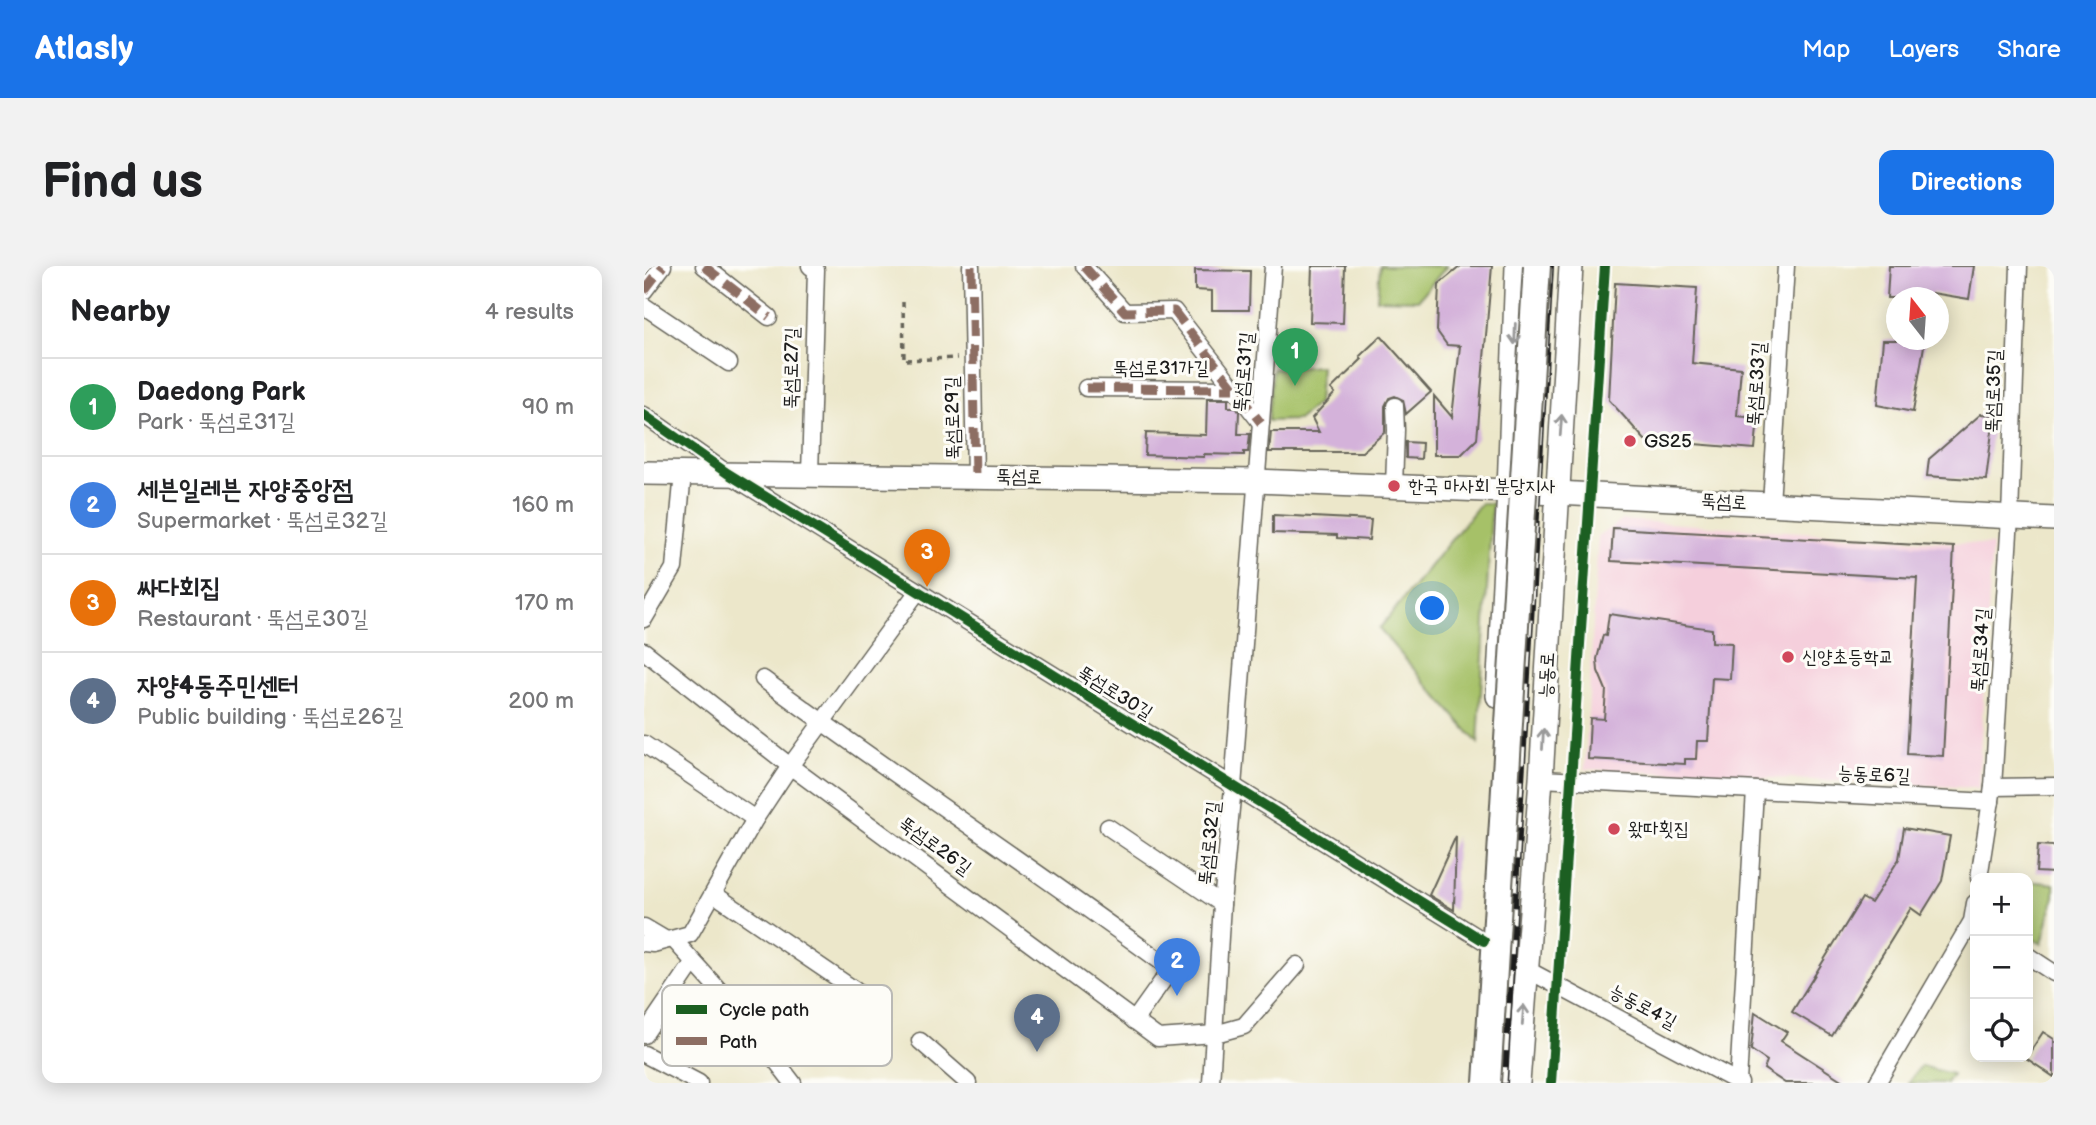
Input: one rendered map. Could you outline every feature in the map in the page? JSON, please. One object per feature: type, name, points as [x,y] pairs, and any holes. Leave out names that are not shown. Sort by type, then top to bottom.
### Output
[{"type":"highway","points":[[1487,1083],[1536,266]]},
{"type":"highway","points":[[1501,1083],[1549,266]]},
{"type":"main road","points":[[1477,1083],[1509,491],[1517,266]]},
{"type":"main road","name":"능동로","points":[[1518,1083],[1541,779],[1571,266]]},
{"type":"main road","name":"뚝섬로","points":[[644,473],[1256,481],[1557,493],[2054,519]]},
{"type":"street","points":[[644,291],[663,266]]},
{"type":"street","points":[[704,266],[769,317]]},
{"type":"street","name":"뚝섬로27길","points":[[810,266],[816,271],[810,474]]},
{"type":"street","name":"뚝섬로29길","points":[[971,266],[975,477]]},
{"type":"street","name":"뚝섬로31가길","points":[[1084,266],[1125,312],[1174,311],[1261,423]]},
{"type":"street","name":"뚝섬로31길","points":[[1256,481],[1273,266]]},
{"type":"street","name":"뚝섬로33길","points":[[1771,504],[1786,266]]},
{"type":"street","name":"뚝섬로35길","points":[[2010,517],[2019,266]]},
{"type":"street","points":[[644,306],[729,363]]},
{"type":"street","name":"뚝섬로31가길","points":[[1086,388],[1234,389]]},
{"type":"street","points":[[1394,486],[1395,406]]},
{"type":"street","name":"뚝섬로30길","points":[[644,415],[727,473],[1484,941]]},
{"type":"street","points":[[644,619],[674,568],[683,473]]},
{"type":"street","name":"뚝섬로32길","points":[[1211,1083],[1222,904],[1256,481]]},
{"type":"street","name":"뚝섬로34길","points":[[1980,873],[1992,794],[2010,517]]},
{"type":"street","points":[[644,943],[653,944],[690,934],[755,819],[790,766],[918,591]]},
{"type":"street","name":"뚝섬로26길","points":[[644,651],[790,766],[1158,1038],[1215,1034],[1244,1026],[1297,965]]},
{"type":"street","points":[[763,679],[821,723],[1068,892],[1171,969],[1135,1021]]},
{"type":"street","points":[[644,744],[755,819]]},
{"type":"street","name":"능동로6길","points":[[1541,779],[1755,790],[1992,794]]},
{"type":"street","points":[[1992,794],[2054,786]]},
{"type":"street","points":[[1739,1082],[1755,790]]},
{"type":"street","points":[[1108,827],[1222,904]]},
{"type":"street","points":[[714,894],[848,985]]},
{"type":"street","points":[[644,927],[670,939],[714,985]]},
{"type":"street","points":[[1877,1083],[1970,929]]},
{"type":"street","points":[[2033,959],[2054,973]]},
{"type":"street","points":[[678,985],[693,963]]},
{"type":"street","name":"능동로4길","points":[[1526,969],[1739,1082]]},
{"type":"street","points":[[644,1035],[662,1009]]},
{"type":"street","points":[[920,1041],[968,1083]]},
{"type":"street","points":[[644,1054],[662,1063]]},
{"type":"street","points":[[667,1066],[699,1083]]},
{"type":"street","points":[[780,1066],[793,1083]]},
{"type":"shaded area","name":"신양초등학교","points":[[1623,520],[1992,545],[1978,788],[1585,769],[1598,536]]},
{"type":"green space","points":[[1380,266],[1447,266],[1418,300],[1377,299]]},
{"type":"green space","points":[[1321,366],[1318,403],[1298,420],[1268,421],[1273,369]]},
{"type":"green space","points":[[1481,503],[1492,503],[1478,743],[1379,629]]},
{"type":"green space","points":[[2033,882],[2054,884],[2054,896],[2042,944],[2033,939]]},
{"type":"green space","points":[[1921,1066],[1952,1074],[1946,1083],[1908,1083]]},
{"type":"building","points":[[1312,266],[1345,266],[1343,323],[1310,322]]},
{"type":"building","points":[[1461,266],[1492,266],[1477,439],[1461,455],[1434,455],[1434,396],[1452,417],[1460,346],[1447,345],[1437,331],[1439,284]]},
{"type":"building","points":[[1889,266],[1974,266],[1969,299],[1949,296],[1949,287],[1888,287]]},
{"type":"building","points":[[1195,270],[1250,271],[1249,310],[1212,310],[1212,291],[1195,290]]},
{"type":"building","points":[[1615,283],[1697,288],[1692,363],[1741,368],[1737,416],[1758,418],[1755,449],[1645,440],[1609,400]]},
{"type":"building","points":[[1381,336],[1431,392],[1406,414],[1403,400],[1395,396],[1389,398],[1385,406],[1385,432],[1362,452],[1269,452],[1271,432],[1319,432],[1312,418],[1335,393],[1331,389]]},
{"type":"building","points":[[1883,340],[1886,340],[1886,350],[1923,350],[1913,412],[1877,405]]},
{"type":"building","points":[[1207,399],[1228,399],[1228,407],[1236,407],[1239,412],[1238,434],[1250,434],[1248,452],[1244,452],[1244,455],[1204,454],[1204,457],[1145,455],[1146,433],[1206,435]]},
{"type":"building","points":[[1981,414],[1994,415],[1986,480],[1927,476],[1929,459]]},
{"type":"building","points":[[1406,442],[1422,443],[1421,459],[1406,458]]},
{"type":"building","points":[[1273,515],[1371,520],[1369,540],[1337,538],[1337,535],[1273,533]]},
{"type":"building","points":[[1613,528],[1954,547],[1943,756],[1907,754],[1917,578],[1611,561]]},
{"type":"building","points":[[1609,614],[1712,629],[1712,642],[1732,643],[1730,679],[1712,678],[1708,741],[1697,741],[1696,759],[1685,759],[1685,764],[1588,759],[1590,718],[1604,719],[1606,690],[1598,671],[1597,659],[1603,635],[1606,636]]},
{"type":"building","points":[[1904,828],[1950,836],[1942,881],[1921,915],[1911,908],[1832,1036],[1792,1012],[1862,898],[1871,903],[1899,859]]},
{"type":"building","points":[[1456,836],[1454,910],[1429,895]]},
{"type":"building","points":[[2038,845],[2054,846],[2054,873],[2036,872]]},
{"type":"building","points":[[1755,1012],[1787,1032],[1781,1041],[1846,1083],[1785,1083],[1764,1069],[1767,1061],[1751,1050]]},
{"type":"building","points":[[2043,1032],[2054,1039],[2054,1077],[2032,1062],[2033,1047]]},
{"type":"railway","points":[[1492,1083],[1539,266]]},
{"type":"railway","points":[[1504,1083],[1550,266]]},
{"type":"marked path","points":[[644,291],[663,266]]},
{"type":"marked path","points":[[704,266],[769,317]]},
{"type":"marked path","points":[[971,266],[975,477]]},
{"type":"marked path","points":[[1084,266],[1125,312],[1174,311],[1261,423]]},
{"type":"marked path","points":[[1086,388],[1234,389]]},
{"type":"cycle path","points":[[1551,1083],[1605,266]]},
{"type":"cycle path","points":[[644,415],[727,473],[1484,941]]},
{"type":"place","name":"Daedong Park","points":[[1295,386]]},
{"type":"place","name":"GS25","points":[[1630,441]]},
{"type":"place","name":"한국 마사회 분당지사","points":[[1394,486]]},
{"type":"place","name":"싸다회집","points":[[927,587]]},
{"type":"place","name":"신양초등학교","points":[[1788,657]]},
{"type":"place","name":"왔따횟집","points":[[1614,829]]},
{"type":"place","name":"세븐일레븐 자양중앙점","points":[[1177,996]]},
{"type":"place","name":"자양4동주민센터","points":[[1037,1052]]}]
